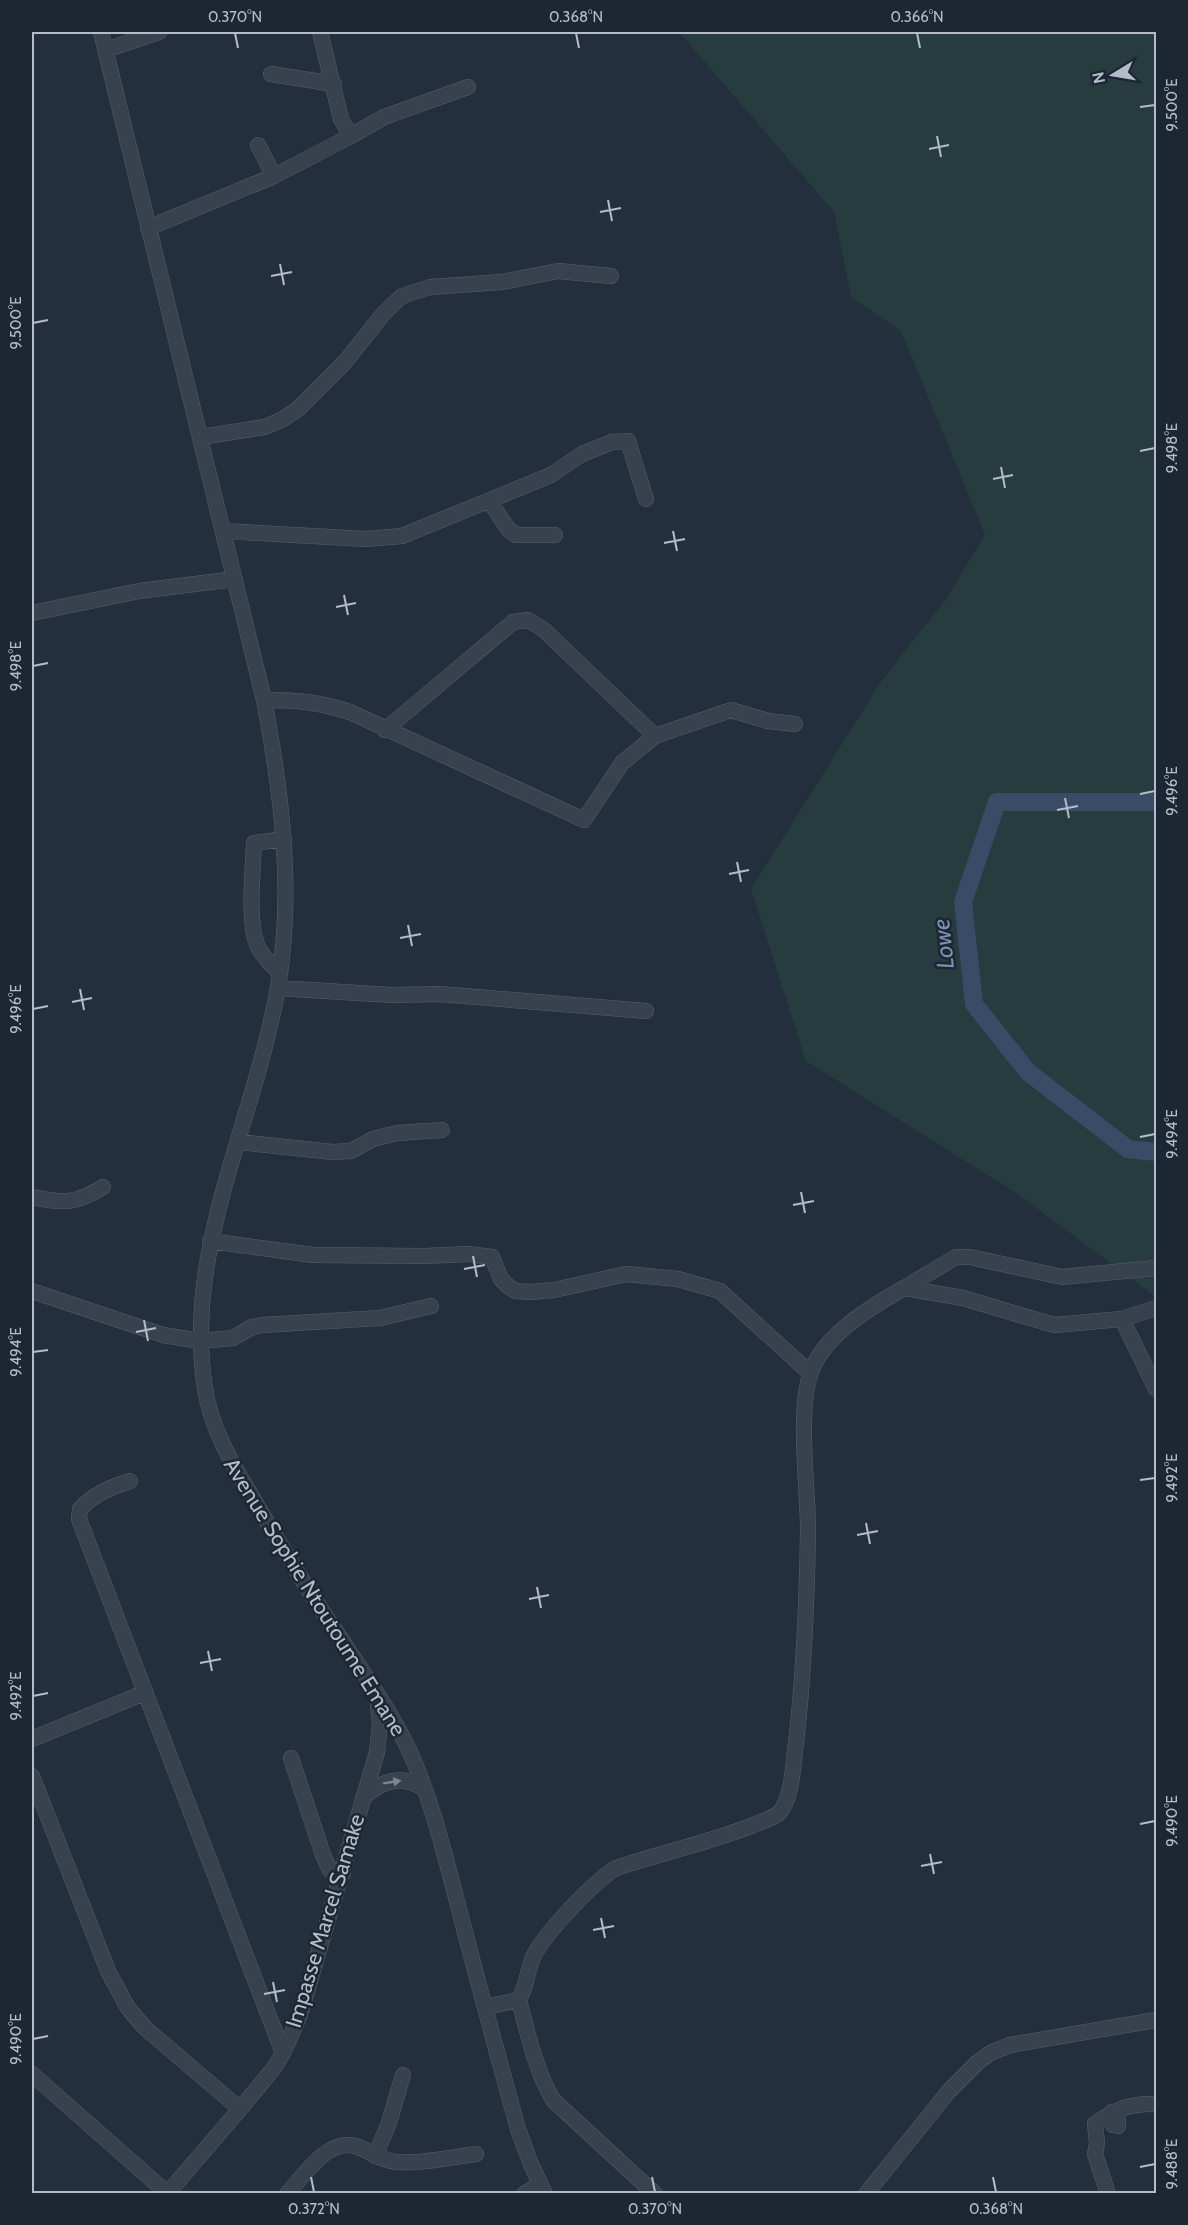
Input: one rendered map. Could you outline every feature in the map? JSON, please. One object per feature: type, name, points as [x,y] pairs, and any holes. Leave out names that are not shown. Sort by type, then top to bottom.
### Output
[{"type":"street","name":"Avenue Sophie Ntoutoume Emane","points":[[101,32],[264,700],[278,776],[284,839],[286,914],[278,988],[239,1142],[210,1241],[200,1341],[209,1411],[231,1461],[291,1563],[332,1627],[374,1686],[404,1741],[424,1789],[518,2130],[542,2189]]},
{"type":"street","points":[[106,50],[159,32]]},
{"type":"street","points":[[320,32],[341,119],[351,136]]},
{"type":"street","points":[[271,75],[334,84]]},
{"type":"street","points":[[148,228],[274,176],[384,117],[468,87]]},
{"type":"street","points":[[258,145],[274,176]]},
{"type":"street","points":[[201,437],[265,427],[298,409],[345,362],[384,313],[402,296],[430,287],[502,282],[558,271],[611,276]]},
{"type":"street","points":[[223,531],[365,539],[402,537],[551,475],[582,454],[612,442],[628,441],[646,499]]},
{"type":"street","points":[[490,502],[508,529],[516,535],[555,535]]},
{"type":"street","points":[[32,613],[139,591],[235,579]]},
{"type":"street","points":[[385,730],[513,622],[528,620],[543,629],[655,736]]},
{"type":"street","points":[[264,700],[321,703],[350,712],[584,820],[622,763],[655,736],[731,710],[768,722],[795,724]]},
{"type":"street","points":[[279,972],[261,953],[256,943],[253,928],[252,892],[254,843],[284,839]]},
{"type":"street","points":[[278,988],[391,995],[440,994],[645,1011]]},
{"type":"street","points":[[239,1142],[333,1152],[351,1151],[373,1139],[397,1133],[442,1130]]},
{"type":"street","points":[[32,1197],[61,1202],[74,1201],[84,1199],[103,1187]]},
{"type":"street","points":[[210,1241],[313,1255],[468,1254],[492,1257],[501,1279],[509,1287],[523,1292],[554,1290],[626,1274],[678,1279],[720,1291],[810,1373]]},
{"type":"street","points":[[655,2193],[553,2100],[536,2063],[519,2000],[527,1982],[532,1959],[553,1928],[604,1875],[616,1868],[740,1830],[777,1815],[784,1807],[790,1784],[803,1657],[808,1529],[805,1416],[807,1382],[810,1373],[820,1356],[846,1326],[868,1309],[956,1257],[970,1257],[1062,1277],[1156,1268]]},
{"type":"street","points":[[904,1287],[963,1298],[1054,1325],[1122,1319],[1156,1308]]},
{"type":"street","points":[[32,1291],[163,1335],[200,1341],[233,1338],[252,1327],[263,1325],[380,1318],[431,1306]]},
{"type":"street","points":[[1122,1319],[1156,1389]]},
{"type":"street","points":[[130,1481],[114,1486],[89,1499],[80,1509],[79,1520],[283,2053]]},
{"type":"street","name":"Impasse Marcel Samake","points":[[167,2193],[274,2068],[300,2015],[343,1874],[376,1752],[380,1713],[374,1686]]},
{"type":"street","points":[[32,1739],[144,1693]]},
{"type":"street","points":[[376,1752],[392,1740],[404,1741]]},
{"type":"street","points":[[291,1758],[323,1855],[330,1870],[343,1874]]},
{"type":"street","points":[[32,1776],[108,1971],[128,2008],[145,2028],[240,2109]]},
{"type":"street","points":[[363,1798],[372,1789],[389,1780],[408,1781],[424,1789]]},
{"type":"street","points":[[485,2007],[519,2000]]},
{"type":"street","points":[[866,2193],[949,2091],[978,2062],[992,2052],[1010,2045],[1156,2019]]},
{"type":"street","points":[[32,2074],[167,2193]]},
{"type":"street","points":[[375,2156],[389,2123],[403,2075]]},
{"type":"street","points":[[1108,2193],[1095,2154],[1097,2143],[1095,2124],[1112,2112],[1135,2104],[1156,2104]]},
{"type":"street","points":[[286,2193],[322,2156],[343,2145],[353,2145],[384,2160],[402,2162],[476,2154]]},
{"type":"street","points":[[524,2193],[542,2189]]},
{"type":"green space","points":[[679,32],[1156,32],[1156,1297],[1019,1195],[806,1061],[751,889],[882,680],[946,599],[985,535],[901,331],[851,297],[834,212]]},
{"type":"waterway","name":"Lowe","points":[[1156,802],[997,802],[963,902],[974,1004],[1028,1072],[1128,1149],[1156,1152]]}]
